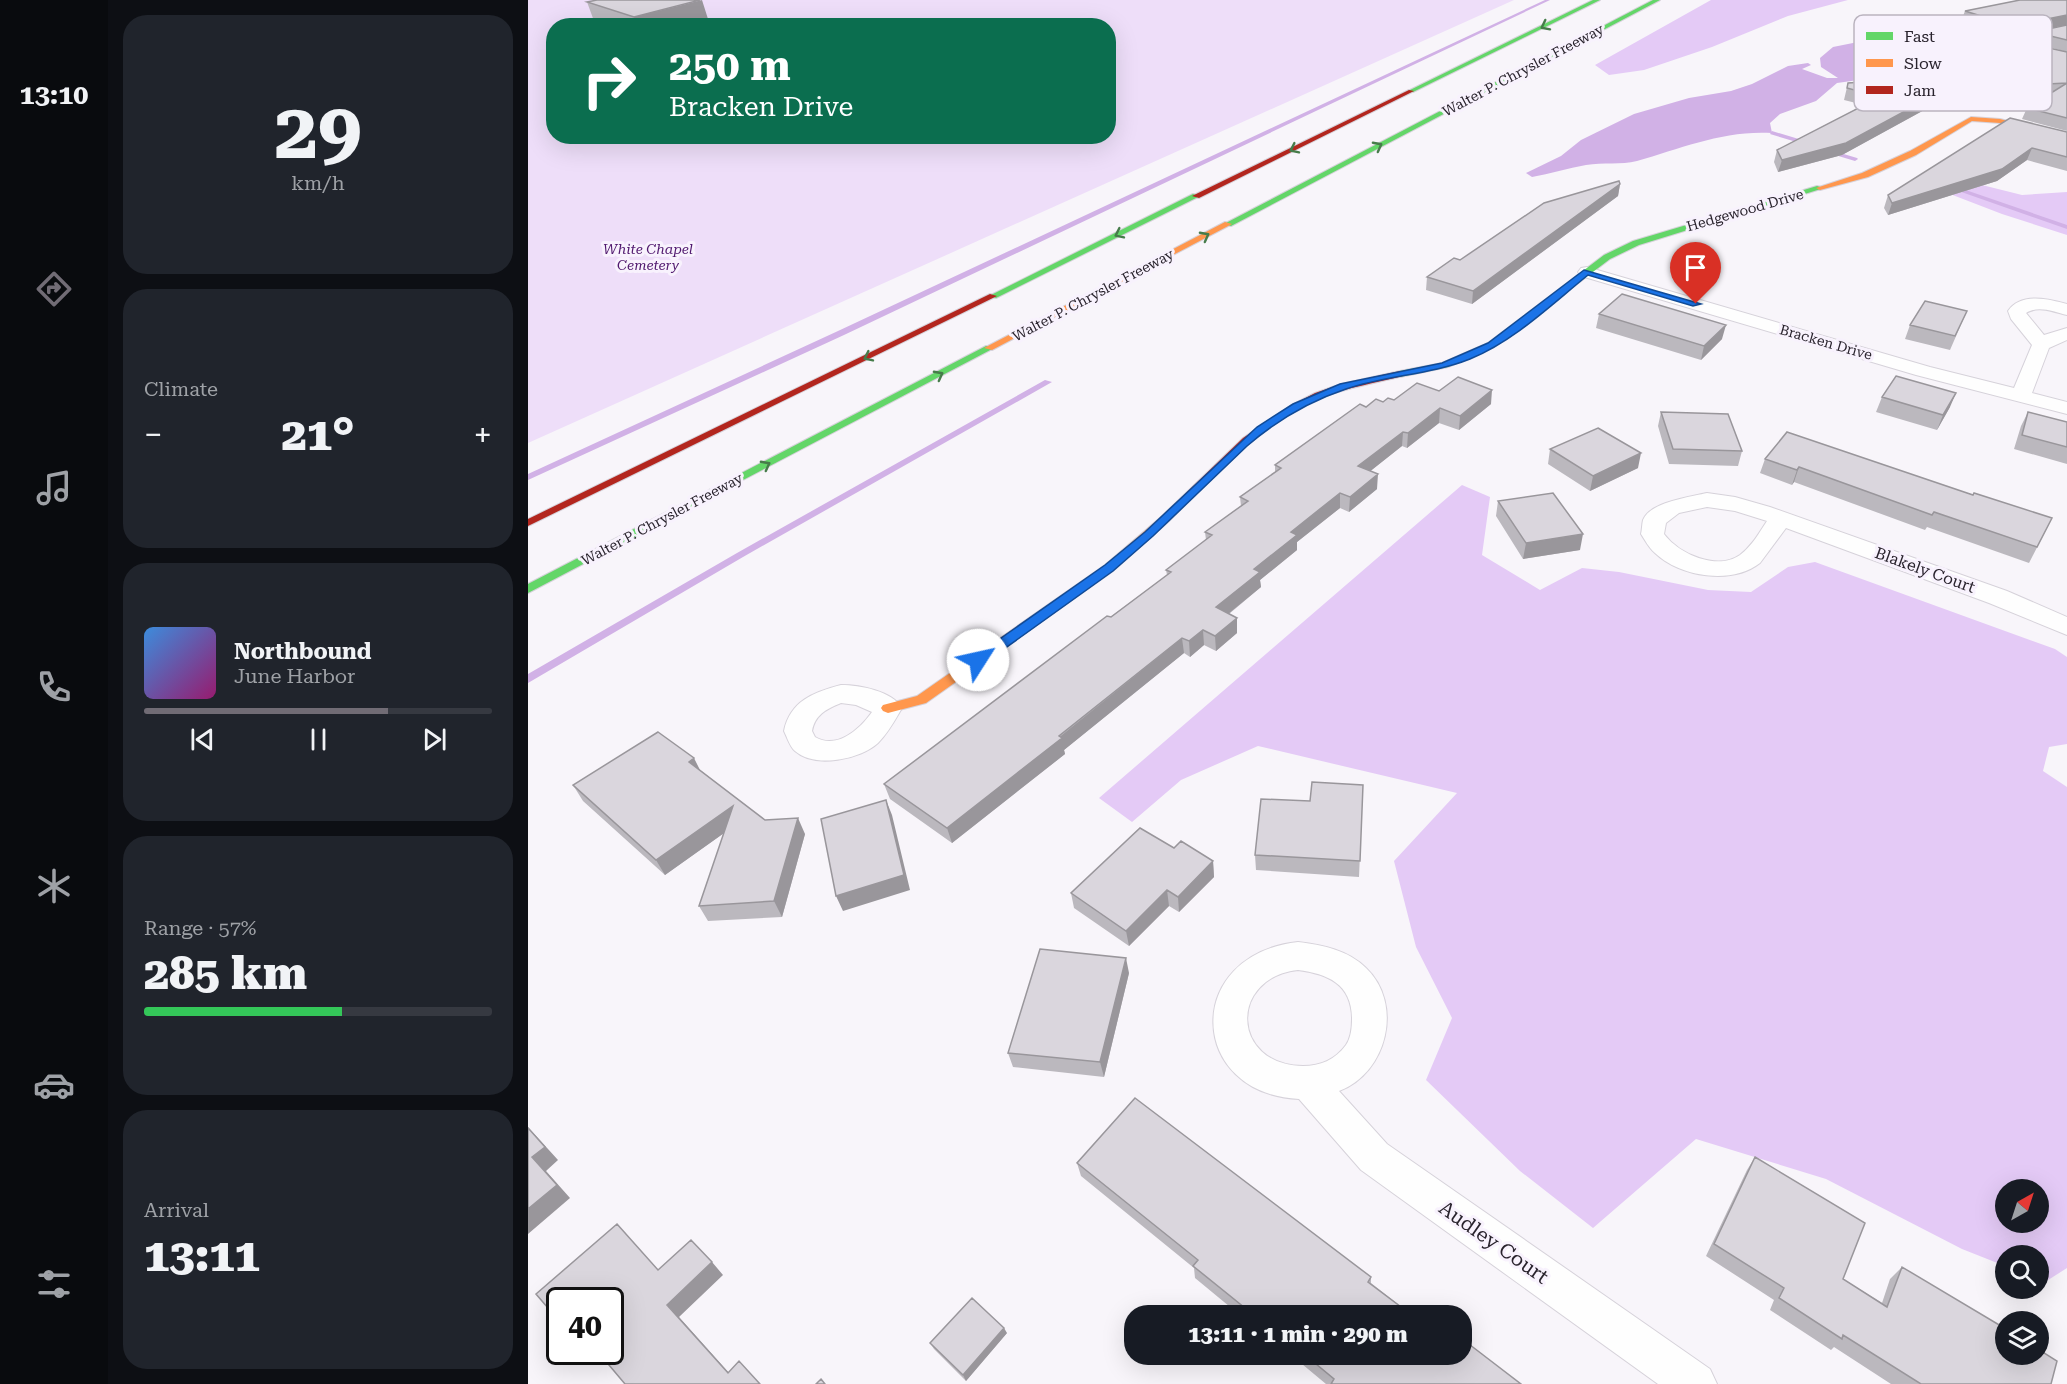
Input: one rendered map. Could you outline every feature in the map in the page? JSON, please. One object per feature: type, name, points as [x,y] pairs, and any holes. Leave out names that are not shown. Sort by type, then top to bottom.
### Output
[{"type":"main road","name":"Walter P. Chrysler Freeway","points":[[528,523],[1597,0]]},
{"type":"main road","name":"Walter P. Chrysler Freeway","points":[[528,589],[1657,0]]},
{"type":"main road","name":"Hedgewood Drive","points":[[888,708],[921,700],[1109,568],[1149,534],[1244,443],[1279,417],[1316,397],[1344,386],[1445,365],[1484,349],[1522,323],[1607,257],[1636,243],[1881,169],[1914,153],[1965,121],[1979,118],[2000,121],[2067,138]]},
{"type":"street","points":[[2052,32],[2067,29]]},
{"type":"street","points":[[2052,55],[2067,58]]},
{"type":"street","name":"Bracken Drive","points":[[1587,272],[1923,371],[2067,408]]},
{"type":"street","points":[[2041,345],[2017,315],[2017,311],[2031,304],[2067,310]]},
{"type":"street","points":[[2021,396],[2041,345],[2067,334]]},
{"type":"street","name":"Blakely Court","points":[[1780,518],[1754,554],[1735,567],[1716,568],[1678,559],[1653,540],[1650,529],[1653,521],[1673,507],[1707,500],[1739,504],[1780,518],[1998,597],[2067,627]]},
{"type":"street","name":"Audley Court","points":[[1308,1083],[1374,1157],[1695,1384]]},
{"type":"green space","name":"White Chapel Cemetery","points":[[528,0],[1514,0],[528,443]]},
{"type":"shaded area","points":[[1711,0],[1848,0],[1788,16],[1712,47],[1644,70],[1609,75],[1595,65]]},
{"type":"shaded area","points":[[1854,43],[1854,81],[1837,83],[1816,101],[1780,114],[1770,123],[1772,133],[1720,137],[1631,162],[1586,165],[1532,177],[1526,173],[1561,156],[1581,140],[1634,114],[1689,98],[1731,91],[1752,84],[1788,66],[1808,63],[1811,65],[1802,69],[1827,78],[1838,78],[1821,67],[1820,58],[1833,47]]},
{"type":"shaded area","points":[[1942,175],[2022,195],[2067,192],[2067,235],[2002,214],[1924,184]]},
{"type":"shaded area","points":[[1462,485],[1490,497],[1482,555],[1540,590],[1582,568],[1619,572],[1708,590],[1751,592],[1788,567],[1815,562],[2055,649],[2067,657],[2067,744],[2049,747],[2043,771],[2067,787],[2067,1268],[2049,1279],[2049,1245],[1995,1245],[1995,1262],[1962,1249],[1826,1179],[1696,1139],[1593,1228],[1520,1171],[1426,1080],[1452,1018],[1416,947],[1394,861],[1457,793],[1258,746],[1181,780],[1132,822],[1099,798]]},
{"type":"building","points":[[597,0],[700,0],[634,17],[587,2]]},
{"type":"building","points":[[2020,0],[2067,0],[2067,15],[2052,18],[2052,15],[1978,15],[1965,11]]},
{"type":"building","points":[[2067,25],[2067,40],[2052,36],[2052,28]]},
{"type":"building","points":[[2052,49],[2067,52],[2067,83],[2052,84]]},
{"type":"building","points":[[1848,83],[1854,83],[1854,90],[1847,88]]},
{"type":"building","points":[[2067,83],[2067,118],[2039,111],[2052,111],[2052,92]]},
{"type":"building","points":[[1854,110],[1905,111],[1846,143],[1782,160],[1777,150]]},
{"type":"building","points":[[2010,118],[2067,132],[2067,157],[2032,148],[2002,169],[1892,203],[1888,195]]},
{"type":"building","points":[[1619,181],[1620,184],[1473,291],[1427,277],[1454,258],[1460,260],[1544,203]]},
{"type":"building","points":[[1622,294],[1726,325],[1704,346],[1599,314]]},
{"type":"building","points":[[1925,301],[1967,311],[1955,336],[1910,325]]},
{"type":"building","points":[[1896,376],[1956,393],[1943,415],[1882,397]]},
{"type":"building","points":[[1458,377],[1492,390],[1460,416],[1440,408],[1408,433],[1403,432],[1358,466],[1378,474],[1350,497],[1340,493],[1291,532],[1297,535],[1254,569],[1260,572],[1216,607],[1237,618],[1215,636],[1203,630],[1189,641],[1182,638],[1059,736],[1062,738],[947,828],[884,784],[1107,616],[1111,617],[1171,572],[1166,570],[1212,535],[1205,532],[1248,501],[1240,497],[1281,468],[1275,465],[1360,404],[1366,407],[1376,399],[1383,402],[1388,398],[1394,400],[1417,383],[1439,391]]},
{"type":"building","points":[[1661,412],[1728,414],[1742,451],[1673,449]]},
{"type":"building","points":[[2028,412],[2067,422],[2067,447],[2022,435]]},
{"type":"building","points":[[1598,428],[1641,453],[1593,476],[1550,449]]},
{"type":"building","points":[[1787,432],[1973,495],[1974,493],[2052,518],[2037,547],[1934,512],[1932,515],[1799,467],[1797,470],[1765,459]]},
{"type":"building","points":[[1553,493],[1583,534],[1526,543],[1498,501]]},
{"type":"building","points":[[658,732],[694,758],[689,762],[765,820],[798,818],[774,901],[699,906],[733,806],[656,860],[573,785]]},
{"type":"building","points":[[1312,782],[1363,785],[1360,861],[1255,855],[1261,799],[1310,801]]},
{"type":"building","points":[[886,800],[904,875],[836,896],[821,819]]},
{"type":"building","points":[[1140,828],[1174,848],[1181,841],[1213,861],[1178,897],[1167,890],[1126,931],[1071,893]]},
{"type":"building","points":[[1040,949],[1126,958],[1100,1062],[1008,1053]]},
{"type":"building","points":[[1135,1098],[1371,1277],[1368,1282],[1398,1305],[1241,1305],[1193,1266],[1198,1260],[1077,1163]]},
{"type":"building","points":[[528,1128],[545,1147],[532,1157],[557,1185],[528,1209]]},
{"type":"building","points":[[1755,1157],[1865,1223],[1843,1279],[1887,1307],[1902,1267],[1995,1322],[1995,1365],[2049,1365],[2049,1356],[2057,1361],[2051,1384],[1921,1384],[1843,1335],[1842,1339],[1779,1298],[1784,1288],[1714,1244]]},
{"type":"building","points":[[617,1224],[658,1270],[691,1240],[712,1262],[667,1305],[728,1373],[739,1361],[760,1384],[625,1384],[609,1365],[624,1365],[624,1287],[546,1287],[546,1306],[536,1294]]},
{"type":"building","points":[[972,1298],[1004,1328],[963,1375],[930,1343]]},
{"type":"building","points":[[1472,1346],[1521,1384],[1331,1384],[1334,1379],[1317,1365],[1472,1365]]},
{"type":"waterway","points":[[528,477],[841,333],[1548,0]]},
{"type":"waterway","points":[[1772,133],[1810,144]]},
{"type":"waterway","points":[[1827,151],[1855,159]]},
{"type":"waterway","points":[[1952,187],[2067,227]]},
{"type":"waterway","points":[[528,679],[740,555],[1048,382]]},
{"type":"traffic: fast","points":[[1411,91],[1597,0]]},
{"type":"traffic: fast","points":[[1228,224],[1657,0]]},
{"type":"traffic: fast","points":[[1400,374],[1445,365],[1491,345],[1607,257],[1636,243],[1820,188]]},
{"type":"traffic: fast","points":[[993,296],[1196,196]]},
{"type":"traffic: fast","points":[[528,589],[989,348]]},
{"type":"traffic: slow","points":[[1820,188],[1865,175],[1913,153],[1971,119],[2000,121],[2067,138]]},
{"type":"traffic: slow","points":[[989,348],[1228,224]]},
{"type":"traffic: slow","points":[[888,708],[921,700],[1109,568],[1165,519]]},
{"type":"traffic: jam","points":[[1196,196],[1411,91]]},
{"type":"traffic: jam","points":[[528,523],[993,296]]},
{"type":"traffic: jam","points":[[1165,519],[1247,440],[1293,408],[1318,395],[1345,386],[1400,374]]},
{"type":"route","points":[[978,660],[1109,568],[1149,534],[1260,429],[1296,406],[1344,386],[1445,365],[1469,356],[1491,345],[1522,323],[1587,272],[1696,304]]}]
